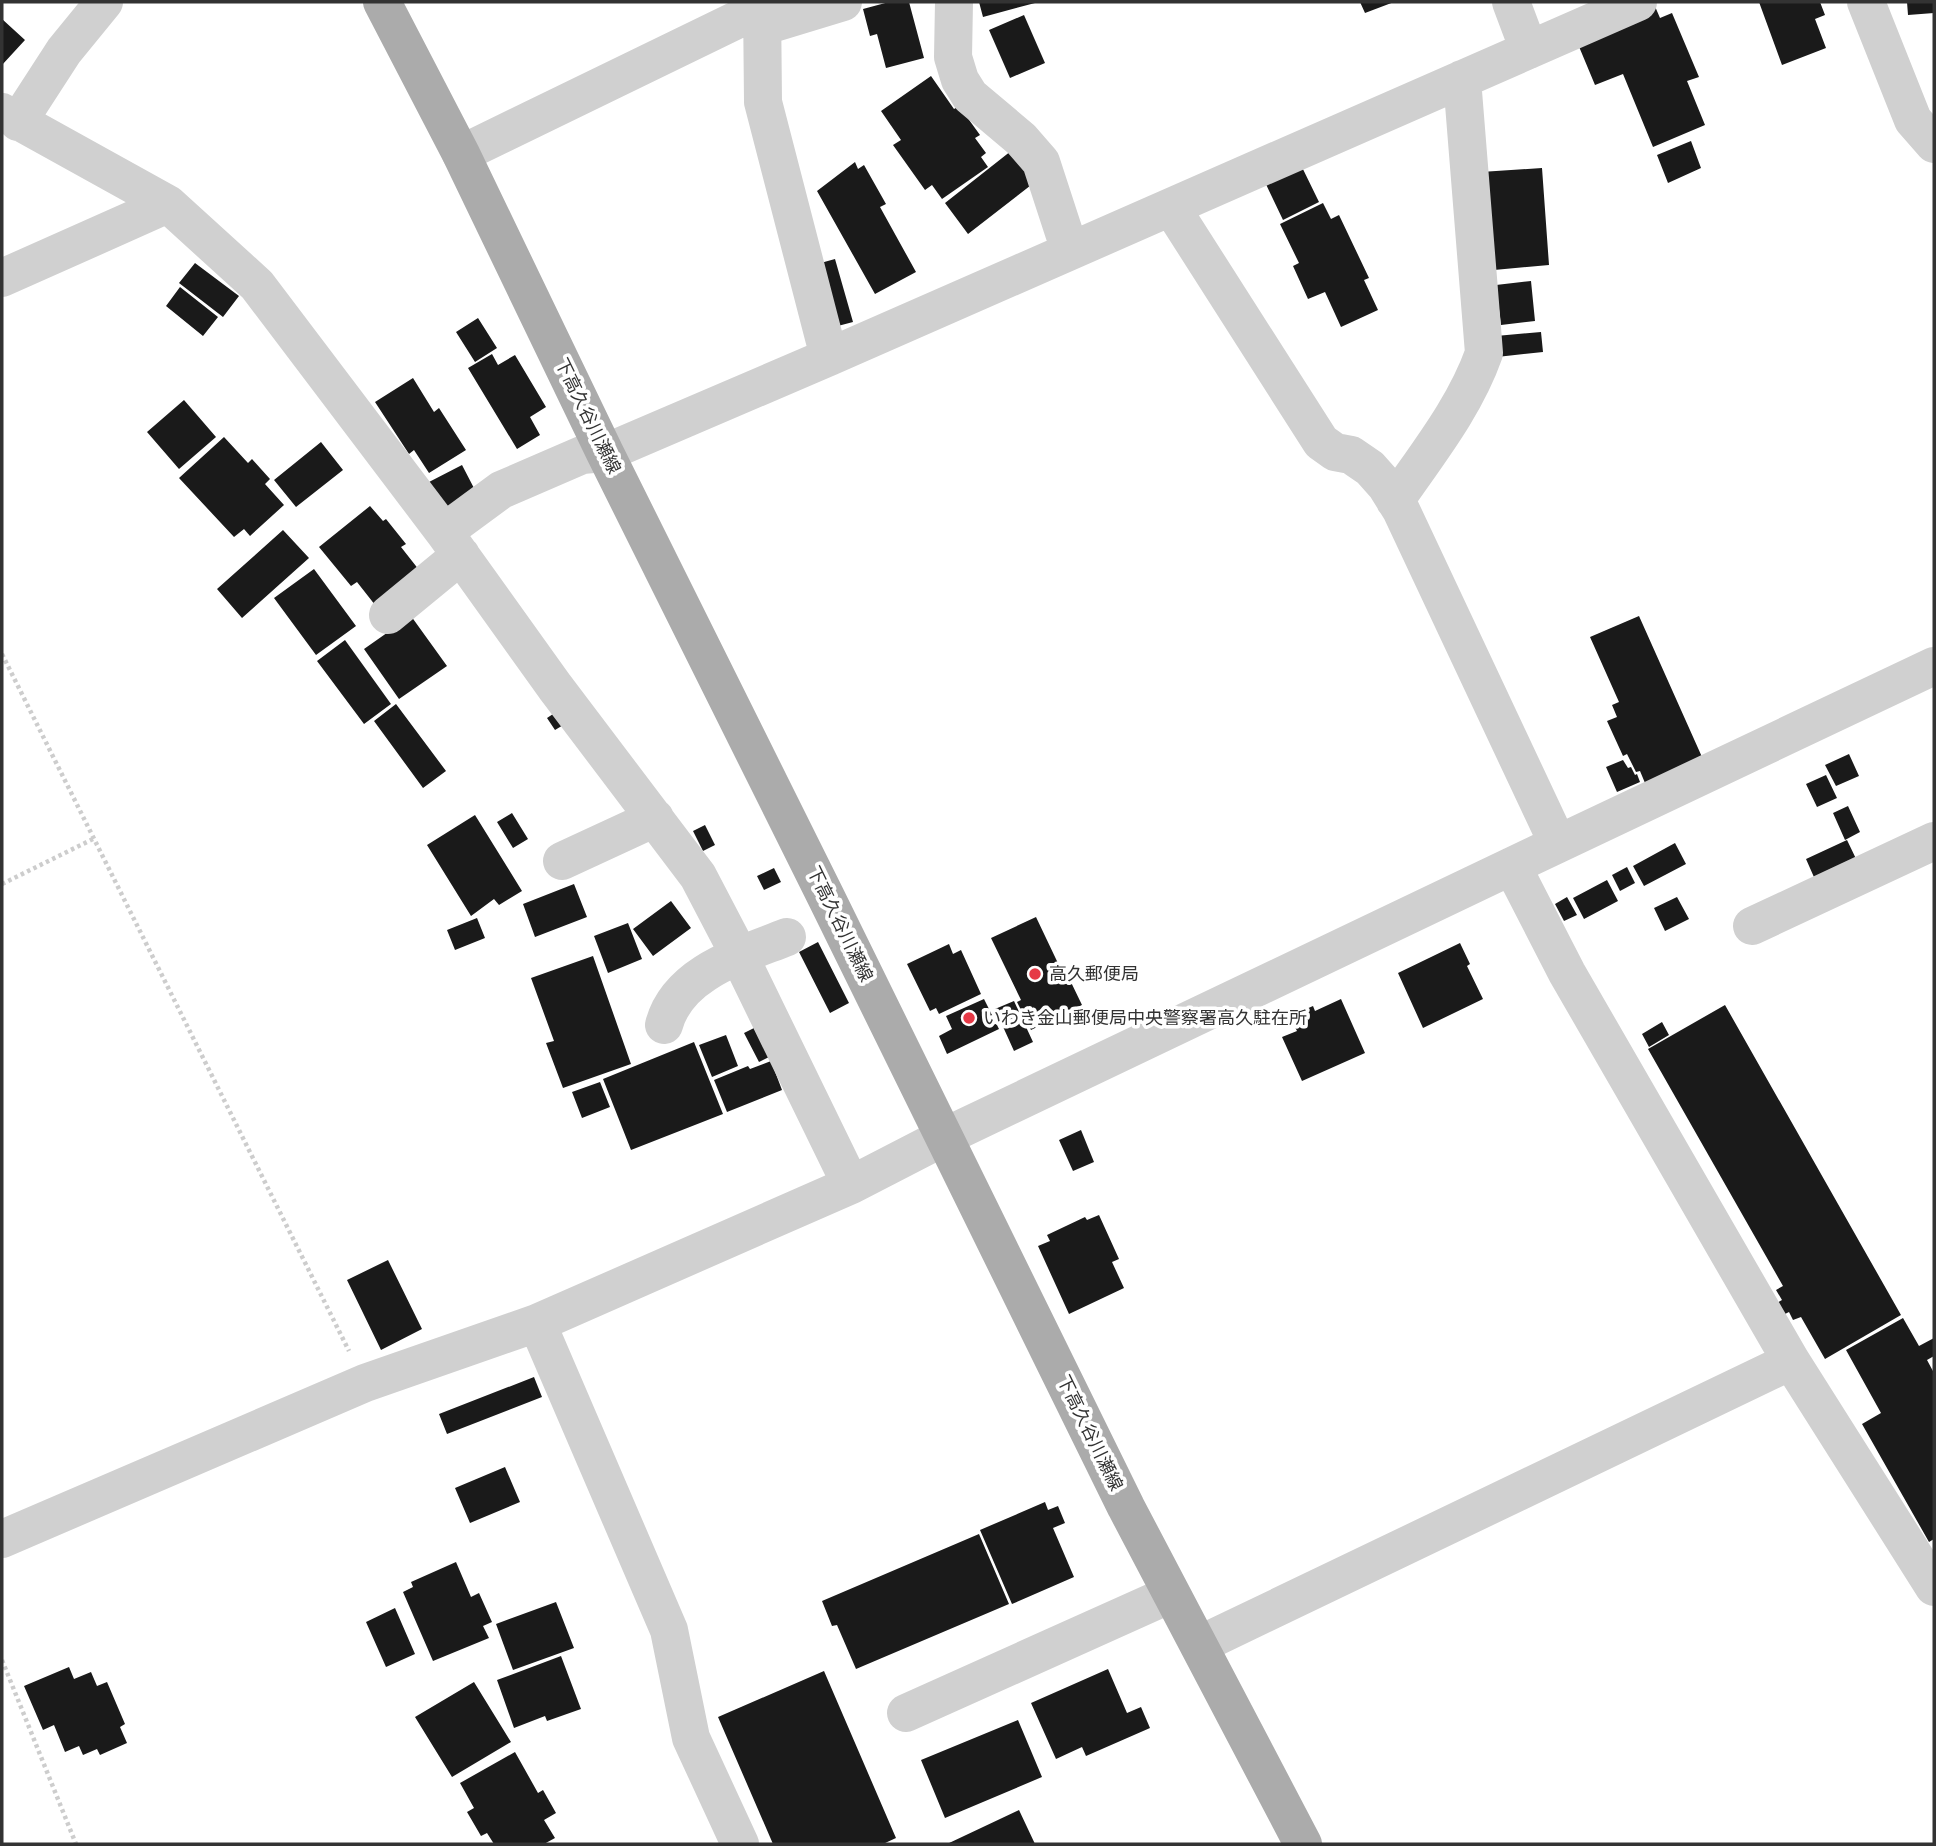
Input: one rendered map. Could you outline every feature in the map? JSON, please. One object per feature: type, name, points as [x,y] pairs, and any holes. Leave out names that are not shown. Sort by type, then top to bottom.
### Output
[{"type":"main road","name":"下高久谷川瀬線","points":[[382,2],[461,154],[605,453],[1171,1594],[1303,1844]]},
{"type":"street","points":[[104,2],[10,117],[168,204],[257,285],[453,543],[555,687],[698,876],[740,956],[851,1185]]},
{"type":"street","points":[[762,10],[774,23],[843,2]]},
{"type":"street","points":[[954,2],[953,57],[960,80],[970,96],[1021,139],[1041,162],[1070,251]]},
{"type":"street","points":[[1511,2],[1529,50]]},
{"type":"street","points":[[388,615],[501,490],[582,455],[605,453],[829,357],[1638,2]]},
{"type":"street","points":[[1866,2],[1913,120],[1934,144]]},
{"type":"street","points":[[461,154],[762,10]]},
{"type":"street","points":[[762,10],[763,102],[829,357]]},
{"type":"street","points":[[1395,500],[1466,396],[1485,353],[1462,79]]},
{"type":"street","points":[[2,278],[168,204]]},
{"type":"street","points":[[1171,207],[1321,442],[1335,452],[1350,455],[1370,468],[1395,500],[1558,844]]},
{"type":"street","points":[[2,1539],[365,1383],[537,1323],[851,1185],[944,1137],[1934,666]]},
{"type":"street","points":[[562,861],[654,818]]},
{"type":"street","points":[[1752,926],[1934,841]]},
{"type":"street","points":[[1512,866],[1567,973],[1791,1361],[1934,1587]]},
{"type":"street","points":[[664,1025],[668,1010],[681,993],[712,968],[787,937]]},
{"type":"street","points":[[537,1323],[669,1630],[691,1738],[740,1844]]},
{"type":"street","points":[[1199,1645],[1791,1361]]},
{"type":"street","points":[[906,1713],[1171,1594]]},
{"type":"path","points":[[2,654],[365,1383]]},
{"type":"path","points":[[2,884],[93,839]]},
{"type":"path","points":[[2,1661],[76,1844]]},
{"type":"building","points":[[889,2],[909,2],[924,58],[886,68],[877,34],[870,36],[863,9]]},
{"type":"building","points":[[979,2],[1035,2],[1035,3],[983,17]]},
{"type":"building","points":[[1360,2],[1394,2],[1365,13]]},
{"type":"building","points":[[1759,2],[1820,2],[1825,15],[1815,19],[1826,48],[1782,65]]},
{"type":"building","points":[[1907,2],[1934,2],[1934,13],[1908,15]]},
{"type":"building","points":[[1654,4],[1660,18],[1672,13],[1699,77],[1687,81],[1705,125],[1653,147],[1623,74],[1595,85],[1575,37]]},
{"type":"building","points":[[1024,15],[1045,63],[1010,78],[989,30]]},
{"type":"building","points":[[2,19],[25,40],[2,65]]},
{"type":"building","points":[[931,76],[954,109],[959,106],[980,135],[975,138],[986,153],[981,157],[988,167],[942,199],[932,185],[925,190],[893,145],[901,140],[881,111]]},
{"type":"building","points":[[1691,141],[1701,168],[1668,183],[1657,155]]},
{"type":"building","points":[[1011,151],[1035,182],[968,234],[945,203]]},
{"type":"building","points":[[1299,161],[1319,202],[1283,220],[1263,178]]},
{"type":"building","points":[[855,162],[858,169],[864,165],[886,204],[880,207],[916,272],[875,294],[817,191]]},
{"type":"building","points":[[1542,168],[1549,265],[1494,270],[1481,172]]},
{"type":"building","points":[[1323,203],[1331,219],[1339,215],[1369,278],[1364,280],[1378,310],[1341,327],[1325,292],[1308,299],[1293,266],[1299,263],[1280,224]]},
{"type":"building","points":[[835,259],[853,322],[834,327],[817,264]]},
{"type":"building","points":[[195,263],[239,296],[223,317],[179,283]]},
{"type":"building","points":[[1531,281],[1535,321],[1501,325],[1496,285]]},
{"type":"building","points":[[180,287],[218,317],[203,336],[166,306]]},
{"type":"building","points":[[478,318],[497,348],[475,362],[456,332]]},
{"type":"building","points":[[1541,332],[1543,352],[1497,357],[1496,336]]},
{"type":"building","points":[[492,354],[498,365],[515,355],[546,407],[530,417],[540,435],[517,449],[468,368]]},
{"type":"building","points":[[413,378],[434,412],[439,408],[466,450],[429,473],[414,450],[409,454],[375,402]]},
{"type":"building","points":[[184,400],[216,437],[179,469],[147,432]]},
{"type":"building","points":[[224,437],[248,463],[252,459],[270,479],[265,484],[284,505],[250,536],[244,529],[234,537],[179,478]]},
{"type":"building","points":[[321,442],[343,470],[296,507],[274,480]]},
{"type":"building","points":[[462,465],[476,492],[444,509],[429,482]]},
{"type":"building","points":[[370,506],[383,521],[386,519],[406,544],[401,547],[423,575],[379,610],[357,582],[351,586],[319,547]]},
{"type":"building","points":[[283,530],[309,558],[242,618],[217,589]]},
{"type":"building","points":[[314,569],[356,626],[316,655],[274,598]]},
{"type":"building","points":[[411,616],[447,666],[399,699],[364,649]]},
{"type":"building","points":[[1639,616],[1702,757],[1645,783],[1627,754],[1623,756],[1607,721],[1617,717],[1612,705],[1619,702],[1590,637]]},
{"type":"building","points":[[345,640],[391,704],[364,724],[317,661]]},
{"type":"building","points":[[396,704],[446,771],[423,788],[374,721]]},
{"type":"building","points":[[556,712],[565,724],[555,730],[547,718]]},
{"type":"building","points":[[1849,754],[1859,776],[1836,786],[1825,765]]},
{"type":"building","points":[[1623,760],[1635,775],[1637,774],[1640,782],[1617,792],[1606,767]]},
{"type":"building","points":[[1826,775],[1837,798],[1817,807],[1806,784]]},
{"type":"building","points":[[1848,806],[1860,832],[1845,840],[1833,813]]},
{"type":"building","points":[[512,813],[528,839],[513,848],[497,822]]},
{"type":"building","points":[[475,815],[522,891],[499,905],[494,899],[471,916],[427,845]]},
{"type":"building","points":[[705,825],[715,845],[703,851],[693,831]]},
{"type":"building","points":[[1847,840],[1859,865],[1817,884],[1806,859]]},
{"type":"building","points":[[1675,843],[1686,864],[1644,886],[1633,866]]},
{"type":"building","points":[[1627,867],[1635,883],[1620,891],[1612,875]]},
{"type":"building","points":[[774,868],[781,882],[764,890],[757,876]]},
{"type":"building","points":[[1607,880],[1618,901],[1584,919],[1573,898]]},
{"type":"building","points":[[574,884],[587,917],[535,937],[523,904]]},
{"type":"building","points":[[1567,897],[1577,915],[1564,921],[1555,904]]},
{"type":"building","points":[[1677,897],[1689,919],[1665,931],[1654,908]]},
{"type":"building","points":[[671,901],[691,928],[653,956],[633,929]]},
{"type":"building","points":[[1036,917],[1065,978],[1068,976],[1082,1005],[1031,1030],[1017,1002],[1021,1000],[991,938]]},
{"type":"building","points":[[477,918],[485,938],[455,950],[447,930]]},
{"type":"building","points":[[628,923],[642,959],[608,973],[594,936]]},
{"type":"building","points":[[818,942],[849,1003],[830,1013],[799,952]]},
{"type":"building","points":[[1460,943],[1470,964],[1467,966],[1483,999],[1423,1028],[1398,973]]},
{"type":"building","points":[[949,944],[953,954],[961,950],[981,994],[939,1014],[936,1008],[930,1011],[907,964]]},
{"type":"building","points":[[593,956],[631,1064],[563,1088],[546,1043],[554,1041],[531,978]]},
{"type":"building","points":[[984,999],[999,1029],[947,1054],[939,1036],[952,1029],[946,1016]]},
{"type":"building","points":[[1341,999],[1365,1053],[1302,1081],[1282,1037],[1297,1031],[1292,1021],[1300,1018],[1297,1013],[1313,1006],[1315,1011]]},
{"type":"building","points":[[1014,1001],[1033,1042],[1014,1051],[995,1009]]},
{"type":"building","points":[[1725,1005],[1901,1315],[1825,1359],[1801,1317],[1793,1320],[1789,1312],[1781,1316],[1775,1304],[1782,1300],[1776,1290],[1783,1286],[1648,1049]]},
{"type":"building","points":[[1662,1022],[1669,1035],[1649,1047],[1642,1034]]},
{"type":"building","points":[[754,1028],[769,1057],[759,1062],[744,1033]]},
{"type":"building","points":[[726,1035],[738,1066],[712,1077],[699,1045]]},
{"type":"building","points":[[694,1042],[723,1114],[631,1150],[603,1079]]},
{"type":"building","points":[[771,1061],[782,1090],[727,1112],[714,1080],[748,1066],[750,1069]]},
{"type":"building","points":[[600,1082],[610,1107],[582,1118],[572,1092]]},
{"type":"building","points":[[1081,1130],[1094,1162],[1073,1171],[1059,1140]]},
{"type":"building","points":[[1099,1215],[1119,1259],[1112,1262],[1124,1288],[1069,1314],[1038,1246],[1050,1241],[1047,1235],[1085,1217],[1087,1220]]},
{"type":"building","points":[[388,1260],[422,1329],[381,1350],[347,1280]]},
{"type":"building","points":[[1903,1318],[1919,1346],[1934,1338],[1934,1356],[1927,1360],[1934,1373],[1934,1539],[1929,1542],[1862,1424],[1881,1413],[1846,1350]]},
{"type":"building","points":[[534,1377],[542,1397],[447,1434],[439,1414]]},
{"type":"building","points":[[505,1467],[520,1502],[470,1523],[455,1488]]},
{"type":"building","points":[[1045,1502],[1048,1510],[1058,1506],[1065,1523],[1053,1528],[1074,1577],[1012,1604],[980,1530]]},
{"type":"building","points":[[979,1534],[1009,1604],[856,1669],[837,1625],[832,1626],[822,1601]]},
{"type":"building","points":[[456,1562],[471,1597],[479,1593],[492,1622],[483,1626],[489,1638],[433,1661],[403,1592],[413,1587],[411,1582]]},
{"type":"building","points":[[556,1602],[574,1648],[513,1670],[496,1624]]},
{"type":"building","points":[[395,1608],[415,1654],[386,1667],[366,1622]]},
{"type":"building","points":[[561,1656],[581,1709],[547,1721],[545,1716],[514,1728],[497,1680]]},
{"type":"building","points":[[69,1667],[74,1679],[91,1672],[97,1686],[107,1682],[125,1724],[120,1727],[127,1743],[100,1755],[97,1749],[83,1755],[79,1746],[65,1752],[54,1725],[43,1730],[24,1686]]},
{"type":"building","points":[[1108,1669],[1127,1713],[1141,1707],[1150,1728],[1086,1756],[1082,1747],[1056,1759],[1031,1703]]},
{"type":"building","points":[[824,1671],[896,1838],[883,1844],[773,1844],[718,1717]]},
{"type":"building","points":[[474,1682],[511,1742],[452,1777],[415,1717]]},
{"type":"building","points":[[1018,1720],[1042,1777],[945,1818],[921,1760]]},
{"type":"building","points":[[515,1752],[538,1793],[543,1790],[556,1813],[544,1820],[555,1838],[544,1844],[494,1844],[487,1833],[481,1836],[467,1812],[474,1808],[460,1783]]},
{"type":"building","points":[[1019,1810],[1035,1844],[947,1844]]},
{"type":"place","name":"高久郵便局","points":[[1035,974]]},
{"type":"place","name":"いわき金山郵便局中央警察署高久駐在所","points":[[969,1018]]}]
